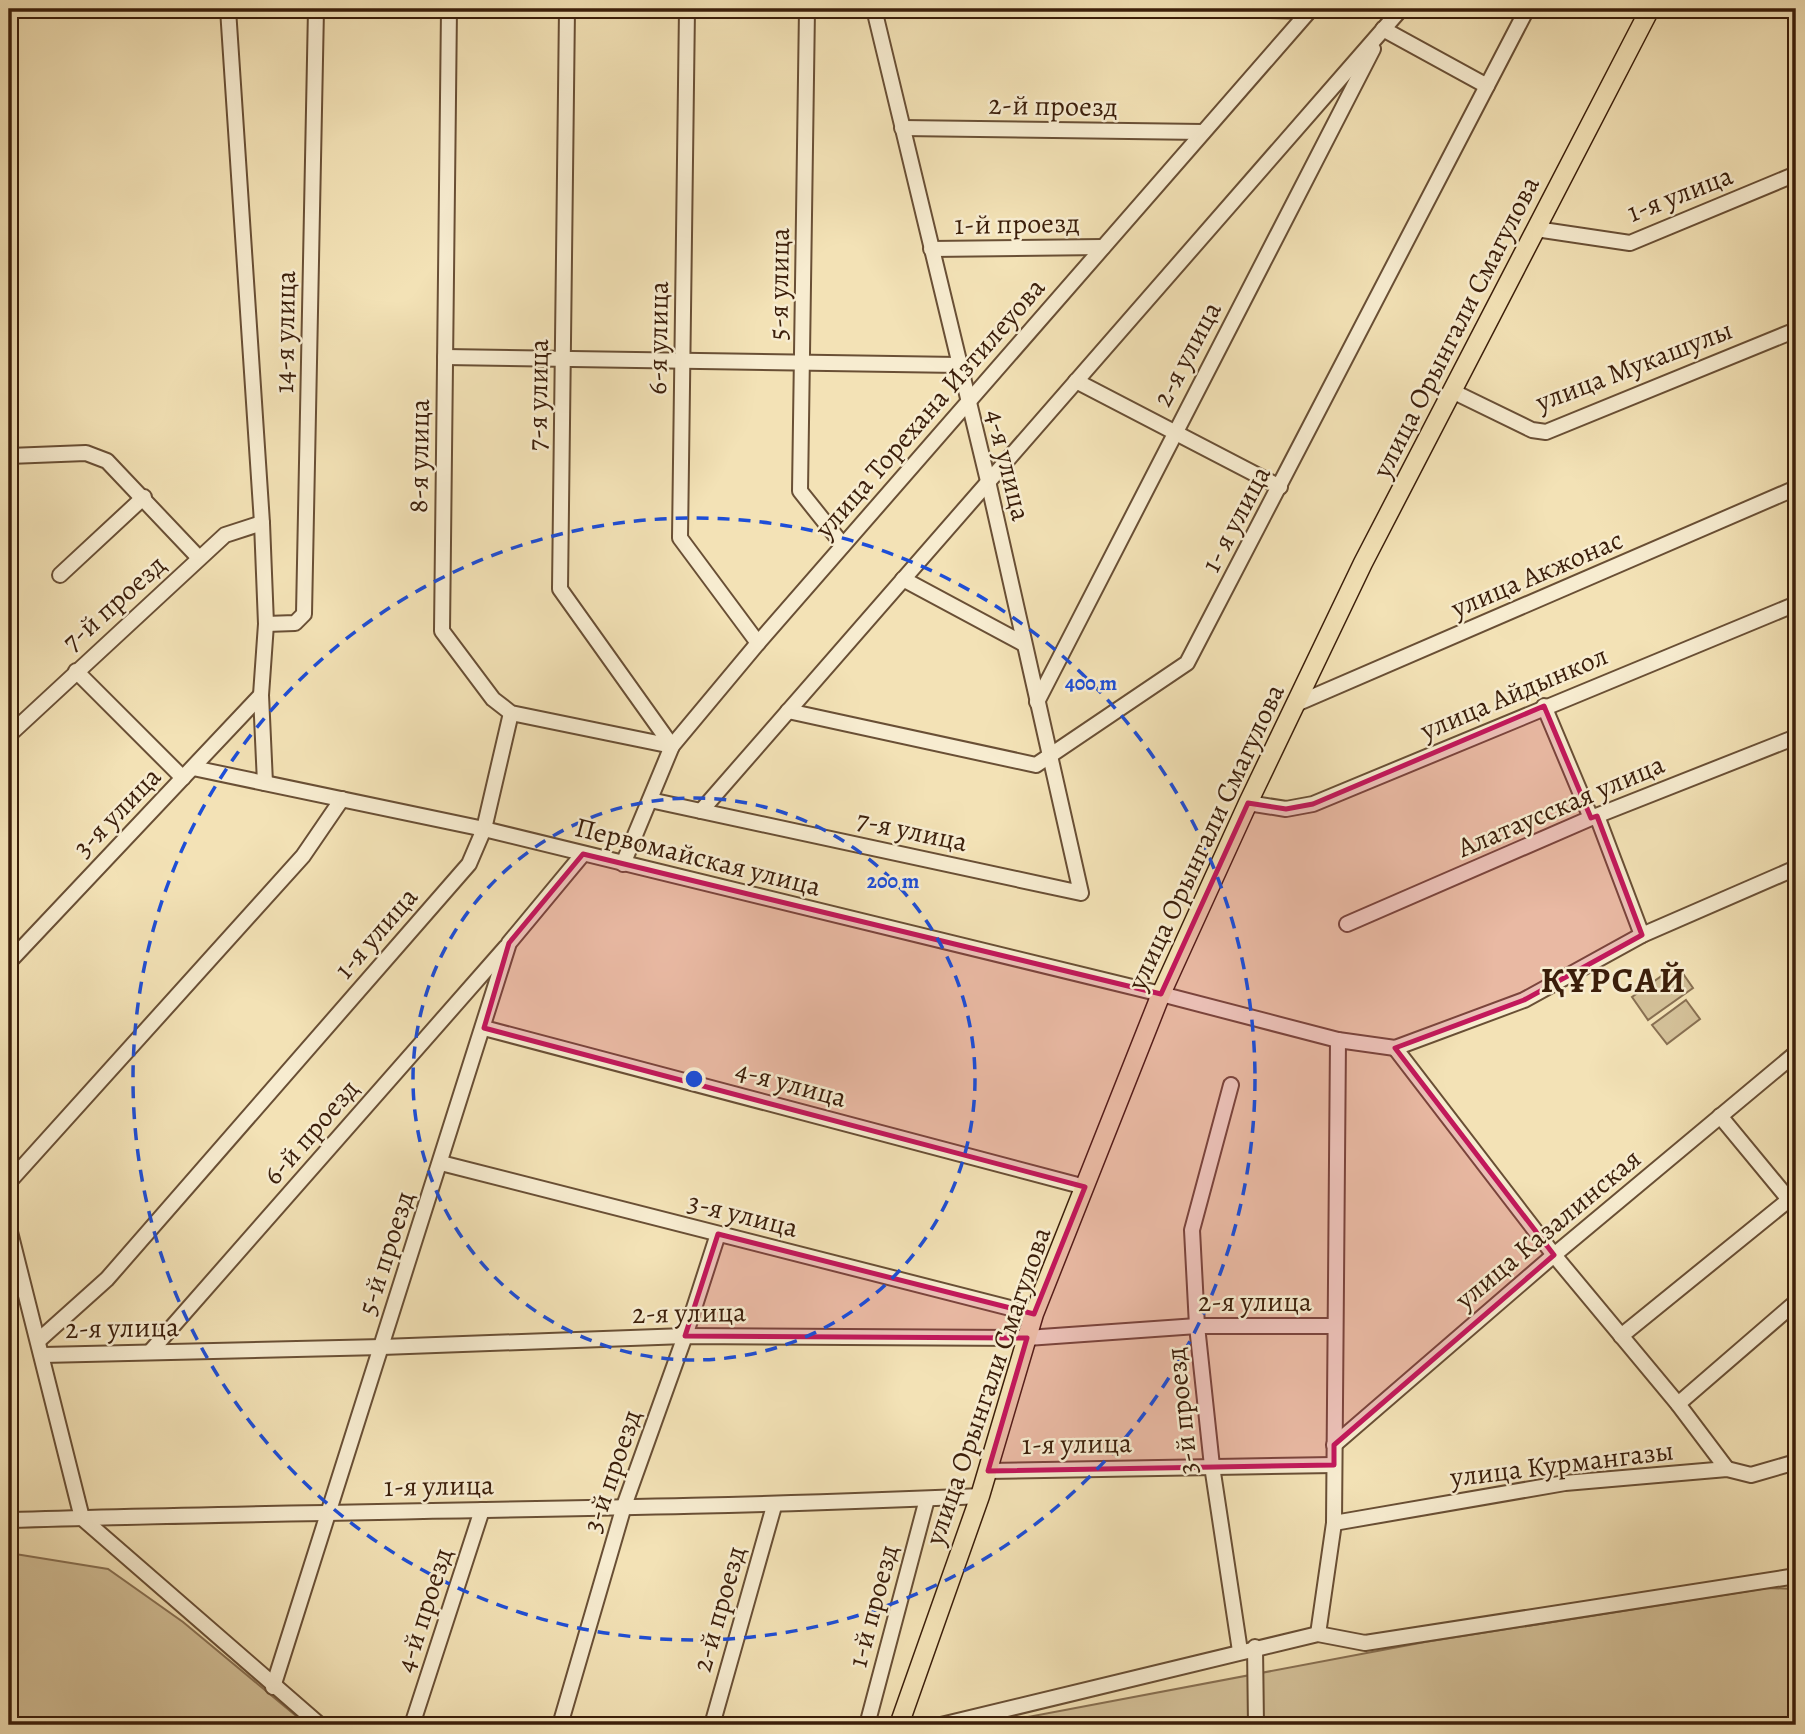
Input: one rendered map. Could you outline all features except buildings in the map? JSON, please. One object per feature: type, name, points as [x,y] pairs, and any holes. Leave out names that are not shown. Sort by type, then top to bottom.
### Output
[{"type":"main road","name":"улица Орынгали Смагулова","points":[[899,1725],[980,1496],[1034,1314],[1161,994],[1248,803],[1363,563],[1650,9]]},
{"type":"street","points":[[228,9],[262,523],[266,624],[261,695],[265,783]]},
{"type":"street","name":"14-я улица","points":[[266,624],[295,623],[304,614],[316,9]]},
{"type":"street","name":"8-я улица","points":[[449,9],[442,631],[493,699],[511,713]]},
{"type":"street","name":"7-я улица","points":[[567,9],[560,589],[672,746]]},
{"type":"street","name":"6-я улица","points":[[687,9],[680,538],[758,643]]},
{"type":"street","name":"5-я улица","points":[[807,9],[800,491],[843,545]]},
{"type":"street","name":"4-я улица","points":[[874,9],[988,481],[1081,893]]},
{"type":"street","points":[[1229,9],[1310,10]]},
{"type":"street","points":[[701,811],[1401,9]]},
{"type":"street","name":"1- я улица","points":[[788,710],[1036,765],[1187,663],[1527,9]]},
{"type":"street","name":"улица Торехана Изтилеуова","points":[[623,864],[672,746],[758,643],[1310,10]]},
{"type":"street","points":[[1383,29],[1487,86]]},
{"type":"street","name":"2-я улица","points":[[1037,702],[1383,29]]},
{"type":"street","name":"2-й проезд","points":[[902,128],[1203,132]]},
{"type":"street","name":"1-я улица","points":[[1536,229],[1630,243],[1796,174]]},
{"type":"street","name":"1-й проезд","points":[[931,249],[1103,247]]},
{"type":"street","name":"улица Мукашулы","points":[[1452,391],[1532,430],[1546,432],[1796,330]]},
{"type":"street","points":[[445,357],[959,365]]},
{"type":"street","points":[[1076,381],[1280,487]]},
{"type":"street","points":[[9,456],[86,453],[107,461],[199,558]]},
{"type":"street","name":"улица Акжонас","points":[[1296,704],[1796,488]]},
{"type":"street","points":[[60,575],[144,497]]},
{"type":"street","name":"7-й проезд","points":[[9,735],[225,535],[262,523]]},
{"type":"street","points":[[903,579],[1024,644]]},
{"type":"street","name":"улица Айдынкол","points":[[1248,803],[1286,809],[1313,804],[1544,706],[1796,604]]},
{"type":"street","points":[[76,671],[188,773]]},
{"type":"street","name":"3-я улица","points":[[9,961],[261,695]]},
{"type":"street","points":[[1544,706],[1594,817],[1642,935]]},
{"type":"street","points":[[511,713],[672,746]]},
{"type":"street","name":"1-я улица","points":[[41,1347],[107,1279],[469,864],[484,829],[511,713]]},
{"type":"street","name":"Алатаусская улица","points":[[1347,924],[1594,817],[1796,737]]},
{"type":"street","name":"Первомайская улица","points":[[188,773],[265,783],[484,829],[1161,994],[1338,1040],[1395,1048]]},
{"type":"street","points":[[9,1182],[303,856],[342,799]]},
{"type":"street","name":"7-я улица","points":[[650,800],[1081,893]]},
{"type":"street","name":"5-й проезд","points":[[273,1686],[509,943],[583,854]]},
{"type":"street","points":[[1727,1469],[1678,1404],[1554,1255],[1395,1048],[1524,1000],[1642,935],[1796,868]]},
{"type":"street","name":"6-й проезд","points":[[150,1352],[509,943]]},
{"type":"street","name":"4-я улица","points":[[484,1028],[1085,1187]]},
{"type":"street","points":[[1318,1634],[1334,1523],[1338,1040]]},
{"type":"street","name":"улица Казалинская","points":[[1334,1445],[1554,1255],[1796,1053]]},
{"type":"street","name":"3-й проезд","points":[[1231,1085],[1192,1230],[1197,1326],[1212,1466],[1240,1651]]},
{"type":"street","points":[[1621,1336],[1794,1201],[1720,1116]]},
{"type":"street","name":"3-я улица","points":[[441,1163],[1034,1314]]},
{"type":"street","points":[[9,1228],[82,1518],[320,1725]]},
{"type":"street","name":"3-й проезд","points":[[560,1725],[624,1506],[685,1336],[718,1234]]},
{"type":"street","points":[[1678,1404],[1796,1301]]},
{"type":"street","name":"2-я улица","points":[[41,1347],[150,1352],[685,1336],[1027,1338],[1197,1326],[1335,1326]]},
{"type":"street","name":"улица Курмангазы","points":[[1334,1523],[1565,1483],[1727,1469],[1751,1475],[1796,1462]]},
{"type":"street","name":"1-я улица","points":[[988,1471],[1334,1465]]},
{"type":"street","name":"1-я улица","points":[[82,1518],[624,1506],[774,1506],[980,1496]]},
{"type":"street","name":"1-й проезд","points":[[867,1725],[927,1499]]},
{"type":"street","name":"2-й проезд","points":[[712,1725],[774,1506]]},
{"type":"street","name":"4-й проезд","points":[[412,1725],[482,1510]]},
{"type":"street","points":[[9,1520],[82,1518]]},
{"type":"street","points":[[941,1725],[1255,1647],[1318,1634],[1365,1643],[1796,1576]]},
{"type":"street","points":[[1255,1647],[1256,1725]]},
{"type":"highlighted area","points":[[1544,706],[1591,818],[1597,816],[1642,935],[1524,1000],[1395,1048],[1554,1255],[1334,1445],[1334,1465],[988,1471],[1027,1338],[685,1336],[718,1234],[1034,1314],[1085,1187],[484,1028],[509,943],[583,854],[1161,994],[1248,803],[1286,809],[1313,804]]},
{"type":"shaded area","points":[[1677,965],[1693,988],[1648,1020],[1632,997]]},
{"type":"shaded area","points":[[1686,1000],[1700,1019],[1667,1044],[1652,1025]]},
{"type":"shaded area","points":[[9,1553],[108,1569],[183,1622],[307,1725],[9,1725]]},
{"type":"shaded area","points":[[1768,1588],[1796,1589],[1796,1725],[985,1725],[1425,1642]]},
{"type":"district","name":"ҚҰРСАЙ","points":[[1614,980]]}]
